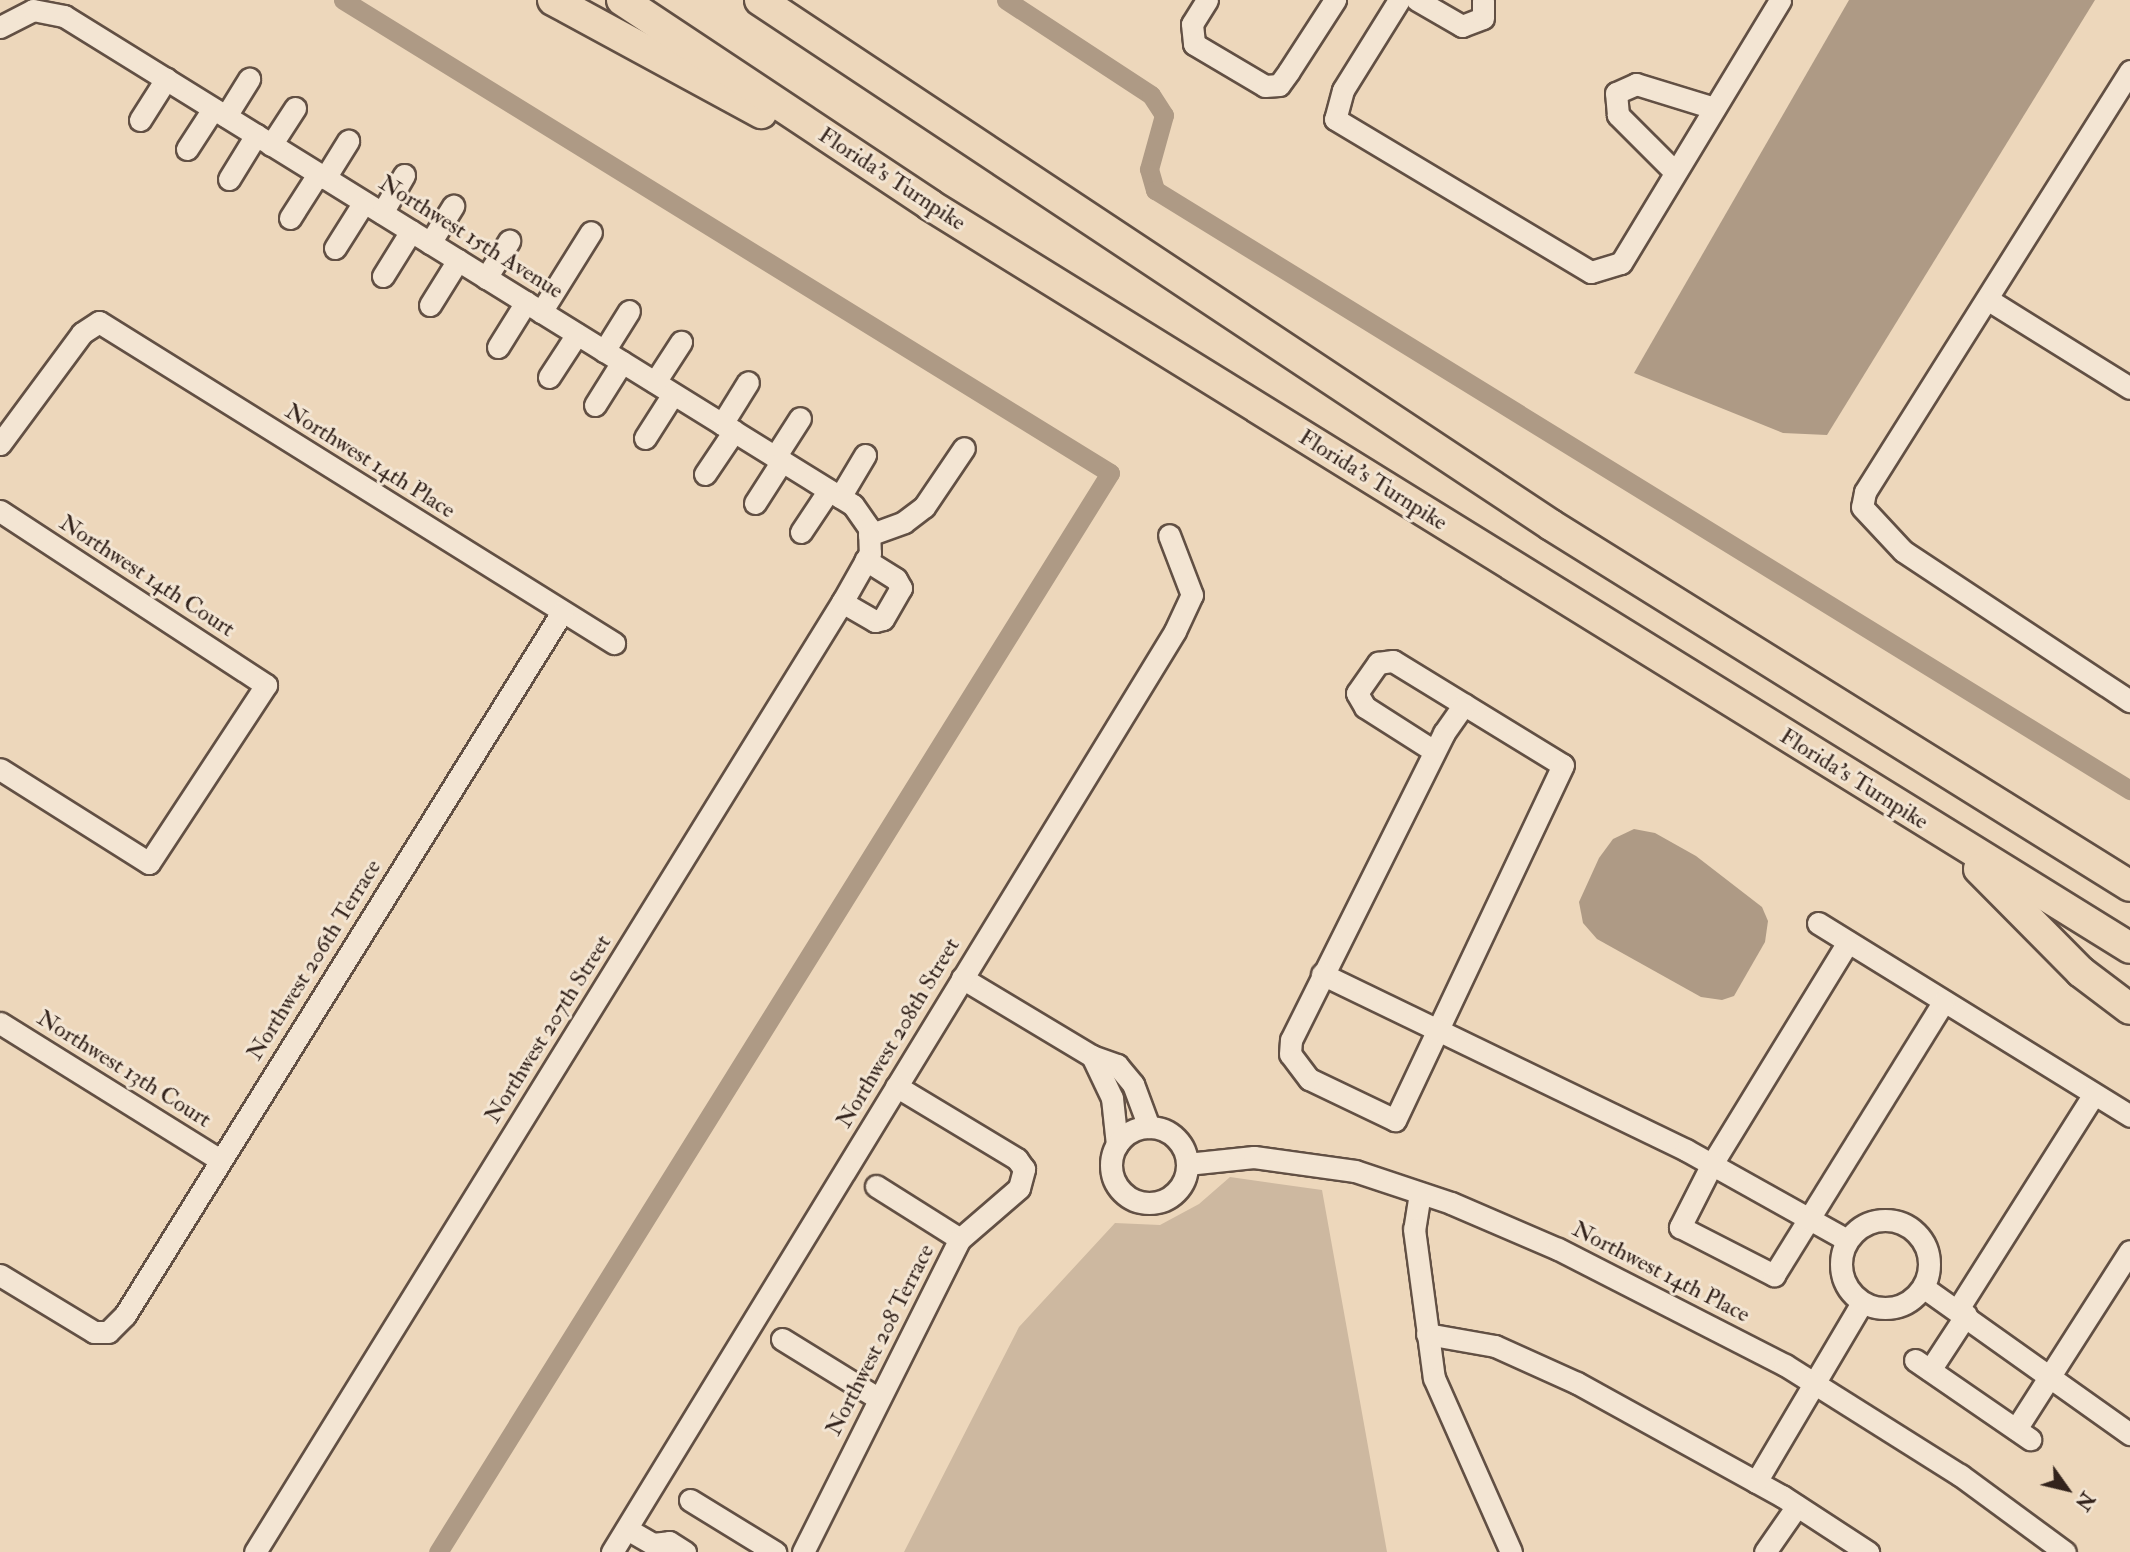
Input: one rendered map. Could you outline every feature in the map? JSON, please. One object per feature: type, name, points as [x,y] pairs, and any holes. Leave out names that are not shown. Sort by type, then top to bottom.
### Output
[{"type":"highway","points":[[553,0],[930,205]]},
{"type":"highway","name":"Florida's Turnpike","points":[[622,0],[930,205],[2130,948]]},
{"type":"highway","points":[[760,0],[1551,525],[2130,886]]},
{"type":"highway","points":[[1944,834],[2081,972],[2130,1009]]},
{"type":"highway","points":[[2084,857],[2130,878]]},
{"type":"street","points":[[1206,0],[1192,24],[1195,44],[1265,86],[1279,85],[1335,0]]},
{"type":"street","points":[[1399,0],[1343,90],[1335,119],[1591,272],[1621,263],[1780,0]]},
{"type":"street","points":[[1417,0],[1462,26],[1483,18],[1483,0]]},
{"type":"street","name":"Northwest 15th Avenue","points":[[0,27],[33,10],[64,16],[853,505],[869,531]]},
{"type":"street","points":[[2130,71],[1865,492],[1862,507],[1903,551],[2130,701]]},
{"type":"street","points":[[140,120],[166,79]]},
{"type":"street","points":[[187,149],[249,79]]},
{"type":"street","points":[[1675,172],[1618,114],[1616,93],[1636,84],[1714,108]]},
{"type":"street","points":[[229,178],[295,108]]},
{"type":"street","points":[[290,218],[348,141]]},
{"type":"street","points":[[335,248],[404,175]]},
{"type":"street","points":[[430,243],[453,206]]},
{"type":"street","points":[[383,276],[411,231]]},
{"type":"street","points":[[498,347],[591,232]]},
{"type":"street","points":[[486,278],[509,241]]},
{"type":"street","points":[[430,305],[458,260]]},
{"type":"street","points":[[1987,299],[2130,388]]},
{"type":"street","points":[[595,405],[629,311]]},
{"type":"street","name":"Northwest 14th Place","points":[[0,444],[82,333],[99,322],[614,643]]},
{"type":"street","points":[[549,377],[577,334]]},
{"type":"street","points":[[645,438],[681,342]]},
{"type":"street","points":[[705,474],[748,382]]},
{"type":"street","points":[[755,503],[800,418]]},
{"type":"street","points":[[869,531],[904,522],[924,507],[964,449]]},
{"type":"street","points":[[801,533],[865,455]]},
{"type":"street","name":"Northwest 14th Court","points":[[0,511],[266,685],[149,863],[0,769]]},
{"type":"street","name":"Northwest 207th Street","points":[[254,1552],[842,602],[866,560],[869,531]]},
{"type":"street","name":"Northwest 208th Street","points":[[612,1552],[1175,631],[1192,595],[1169,536]]},
{"type":"street","points":[[842,602],[875,621],[883,618],[901,589],[897,579],[866,560]]},
{"type":"street","name":"Northwest 206th Terrace","points":[[0,1275],[94,1332],[108,1332],[125,1314],[562,612]]},
{"type":"street","points":[[1434,751],[1365,707],[1357,693],[1378,663],[1393,661],[1464,704],[1563,765],[1395,1119],[1309,1079],[1290,1054],[1291,1040],[1434,751],[1464,704]]},
{"type":"street","points":[[1818,923],[2130,1116]]},
{"type":"street","points":[[1848,942],[1712,1164],[1680,1227],[1774,1275],[1808,1216],[1944,1001]]},
{"type":"street","points":[[1322,974],[1712,1164],[1847,1240]]},
{"type":"street","points":[[962,978],[1092,1056],[1117,1065],[1133,1084],[1149,1127]]},
{"type":"street","name":"Northwest 13th Court","points":[[0,1023],[220,1160]]},
{"type":"street","points":[[1092,1056],[1112,1098],[1117,1145],[1112,1170],[1116,1182],[1134,1199],[1159,1201],[1171,1196],[1180,1186],[1187,1164],[1185,1153],[1172,1134],[1149,1127],[1126,1135],[1117,1145]]},
{"type":"street","name":"Northwest 208 Terrace","points":[[803,1552],[960,1239],[1019,1188],[1024,1169],[1017,1159],[896,1086]]},
{"type":"street","points":[[2094,1094],[1962,1312],[1922,1365],[2023,1434],[2052,1376],[2130,1251]]},
{"type":"street","name":"Northwest 14th Place","points":[[1187,1164],[1254,1157],[1314,1162],[1420,1193],[1558,1249],[1686,1311],[1814,1384],[1960,1475],[2065,1552]]},
{"type":"street","points":[[876,1186],[960,1239]]},
{"type":"street","points":[[1420,1193],[1414,1229],[1434,1378],[1511,1552]]},
{"type":"street","points":[[1879,1220],[1909,1227],[1927,1251],[1929,1266],[1923,1287],[1907,1303],[1892,1308],[1862,1303],[1842,1277],[1840,1262],[1847,1240],[1864,1225],[1879,1220]]},
{"type":"street","points":[[1923,1287],[1962,1312],[2130,1434]]},
{"type":"street","points":[[1756,1482],[1862,1303]]},
{"type":"street","points":[[1427,1334],[1475,1340],[1542,1367],[1756,1482],[1868,1552]]},
{"type":"street","points":[[782,1339],[879,1399]]},
{"type":"street","points":[[691,1500],[775,1552]]},
{"type":"street","points":[[1765,1552],[1797,1506]]},
{"type":"street","points":[[627,1529],[655,1548],[669,1542],[685,1552]]},
{"type":"shaded area","points":[[1849,0],[2095,0],[1827,435],[1783,433],[1634,373]]},
{"type":"shaded area","points":[[1634,829],[1655,833],[1696,856],[1762,907],[1768,921],[1765,942],[1734,996],[1722,1000],[1701,997],[1597,939],[1583,923],[1579,902],[1599,858],[1613,839]]},
{"type":"shaded area","points":[[1230,1177],[1322,1190],[1387,1552],[904,1552],[1019,1327],[1115,1223],[1160,1225],[1199,1204]]},
{"type":"waterway","points":[[343,0],[1110,473],[438,1552]]},
{"type":"waterway","points":[[1006,0],[1151,95],[1164,115],[1149,169],[1155,190],[2130,790]]}]
